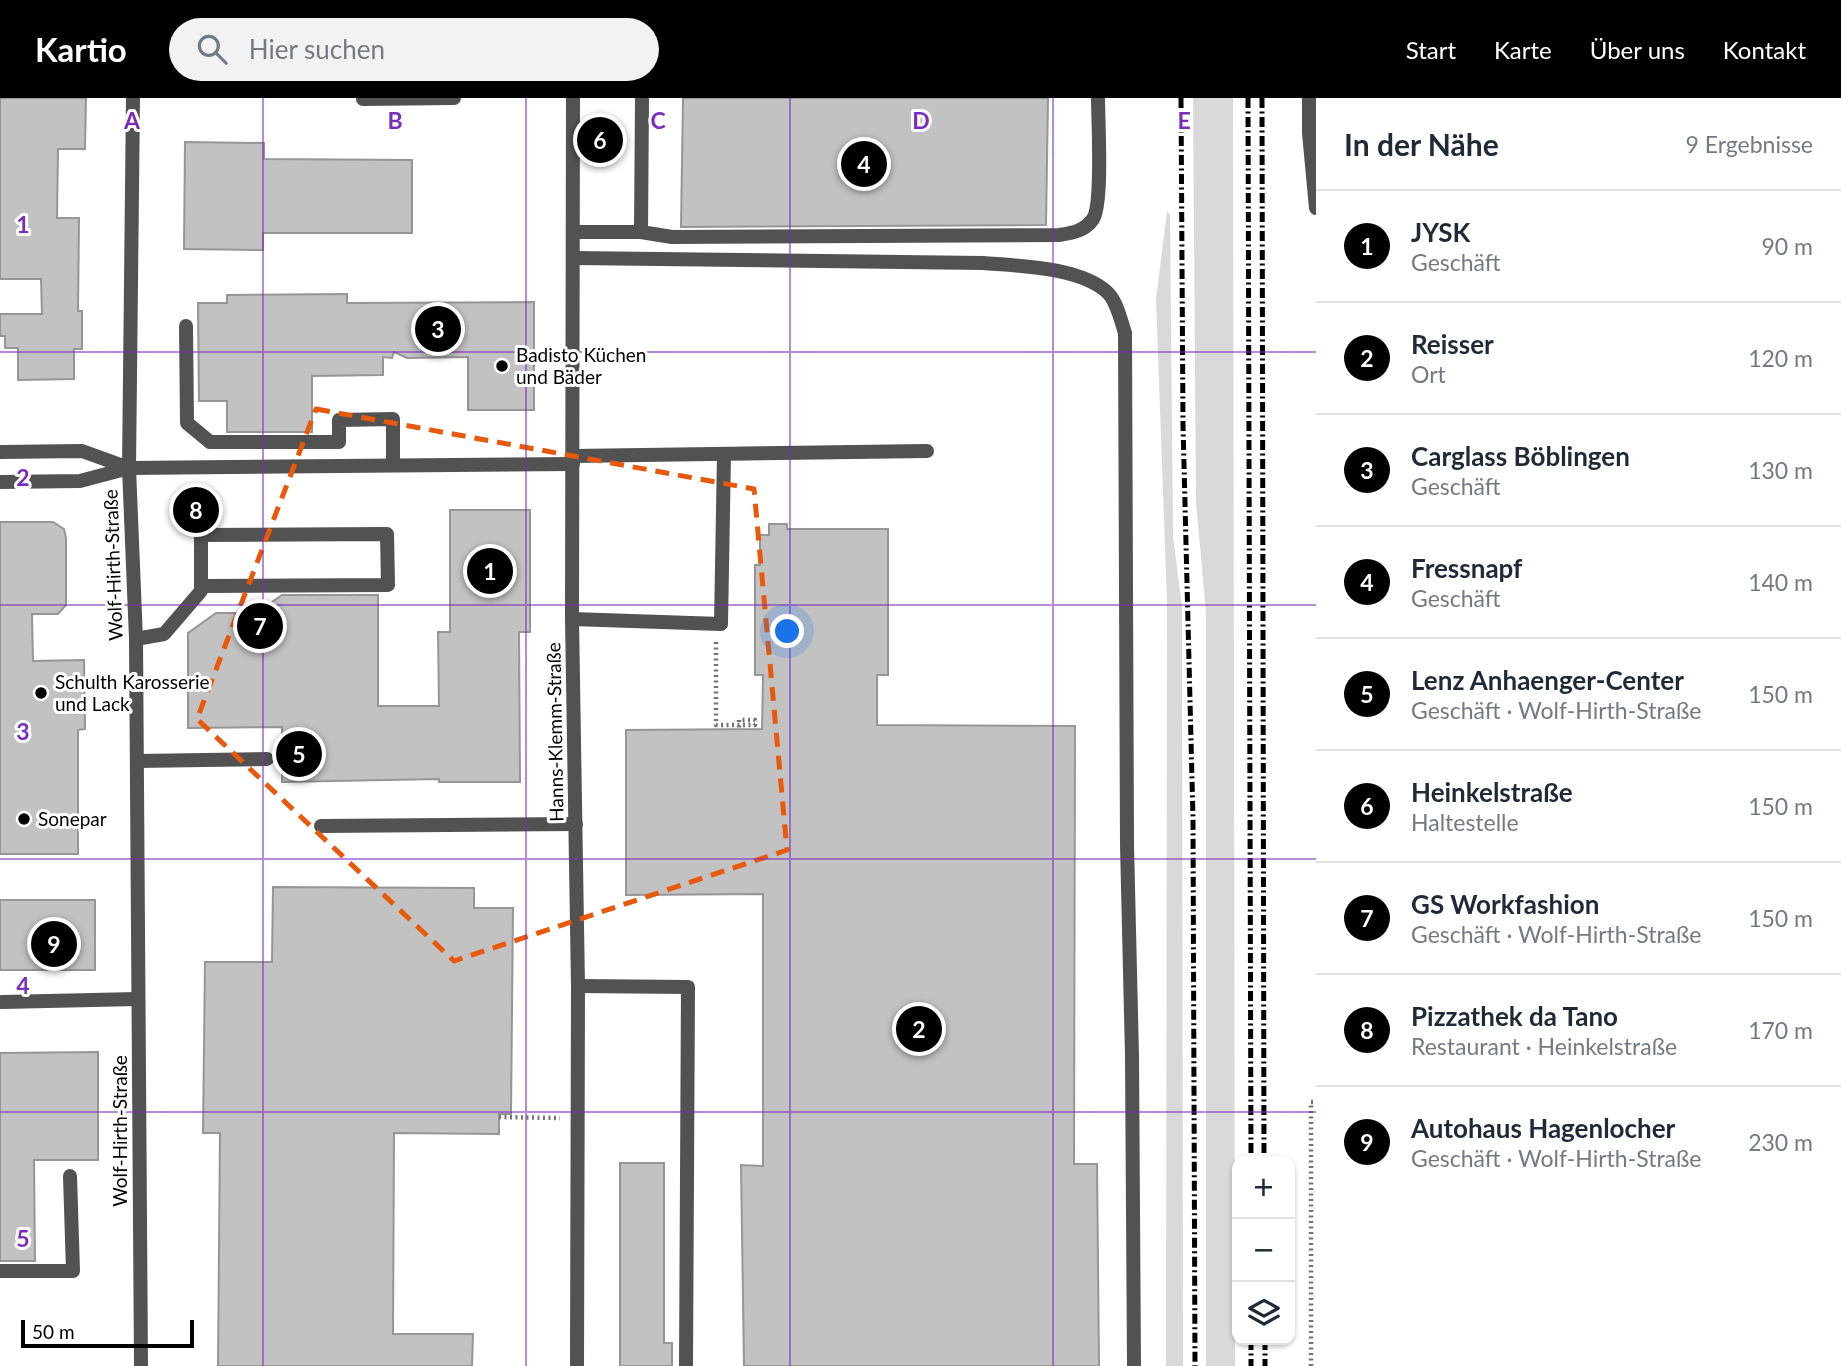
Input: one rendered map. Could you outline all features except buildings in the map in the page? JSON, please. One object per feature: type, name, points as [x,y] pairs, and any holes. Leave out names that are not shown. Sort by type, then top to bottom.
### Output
[{"type":"street","name":"Wolf-Hirth-Straße","points":[[133,98],[129,468],[136,639],[141,1366]]},
{"type":"street","points":[[363,99],[454,98]]},
{"type":"street","name":"Hanns-Klemm-Straße","points":[[573,98],[572,618],[578,986],[577,1366]]},
{"type":"street","points":[[641,232],[642,98]]},
{"type":"street","points":[[574,232],[641,232],[673,237],[831,238],[1059,235],[1076,232],[1088,226],[1098,208],[1098,98]]},
{"type":"street","points":[[1309,98],[1309,133],[1316,208]]},
{"type":"street","points":[[574,258],[983,263],[1044,268],[1081,277],[1109,294],[1125,333],[1127,845],[1132,1056],[1134,1366]]},
{"type":"street","points":[[186,326],[187,422],[210,442],[339,443],[339,420],[393,419],[393,465]]},
{"type":"street","points":[[0,452],[82,451],[129,468]]},
{"type":"street","points":[[0,481],[80,481],[129,468],[573,460],[630,454],[927,451]]},
{"type":"street","points":[[572,618],[721,624],[724,454]]},
{"type":"street","points":[[136,639],[164,634],[201,591],[201,586],[201,535],[387,534],[388,585],[201,586]]},
{"type":"street","points":[[136,761],[267,759]]},
{"type":"street","points":[[321,826],[576,824]]},
{"type":"street","points":[[578,986],[688,987],[686,1366]]},
{"type":"street","points":[[2,1002],[138,999]]},
{"type":"street","points":[[0,1271],[73,1271],[70,1176]]},
{"type":"path","points":[[716,624],[716,725],[734,725],[745,725],[755,725],[755,720],[739,720],[739,729]]},
{"type":"path","points":[[1311,1366],[1311,1102],[1316,1102]]},
{"type":"path","points":[[499,1117],[578,1118]]},
{"type":"highlighted area","points":[[316,409],[754,489],[787,850],[454,961],[197,719]]},
{"type":"shaded area","points":[[1193,98],[1233,98],[1235,1156],[1232,1156],[1232,1345],[1235,1345],[1235,1366],[1206,1366],[1206,613],[1196,502]]},
{"type":"shaded area","points":[[1167,211],[1170,215],[1173,536],[1182,607],[1183,1366],[1166,1366],[1167,602],[1156,299]]},
{"type":"railway","points":[[1181,98],[1183,425],[1193,819],[1195,1366]]},
{"type":"railway","points":[[1248,98],[1251,1156]]},
{"type":"railway","points":[[1262,98],[1264,1156]]},
{"type":"railway","points":[[1251,1345],[1251,1366]]},
{"type":"railway","points":[[1265,1345],[1265,1366]]},
{"type":"place","name":"Heinkelstraße","points":[[600,140]]},
{"type":"place","name":"Fressnapf","points":[[864,164]]},
{"type":"place","name":"Carglass Böblingen","points":[[438,329]]},
{"type":"place","name":"Badisto Küchen und Bäder","points":[[502,366]]},
{"type":"place","name":"Pizzathek da Tano","points":[[196,510]]},
{"type":"place","name":"JYSK","points":[[490,571]]},
{"type":"place","name":"GS Workfashion","points":[[260,626]]},
{"type":"place","name":"Schulth Karosserie und Lack","points":[[41,693]]},
{"type":"place","name":"Lenz Anhaenger-Center","points":[[299,754]]},
{"type":"place","name":"Sonepar","points":[[24,819]]},
{"type":"place","name":"Autohaus Hagenlocher","points":[[54,944]]},
{"type":"place","name":"Reisser","points":[[919,1029]]}]
